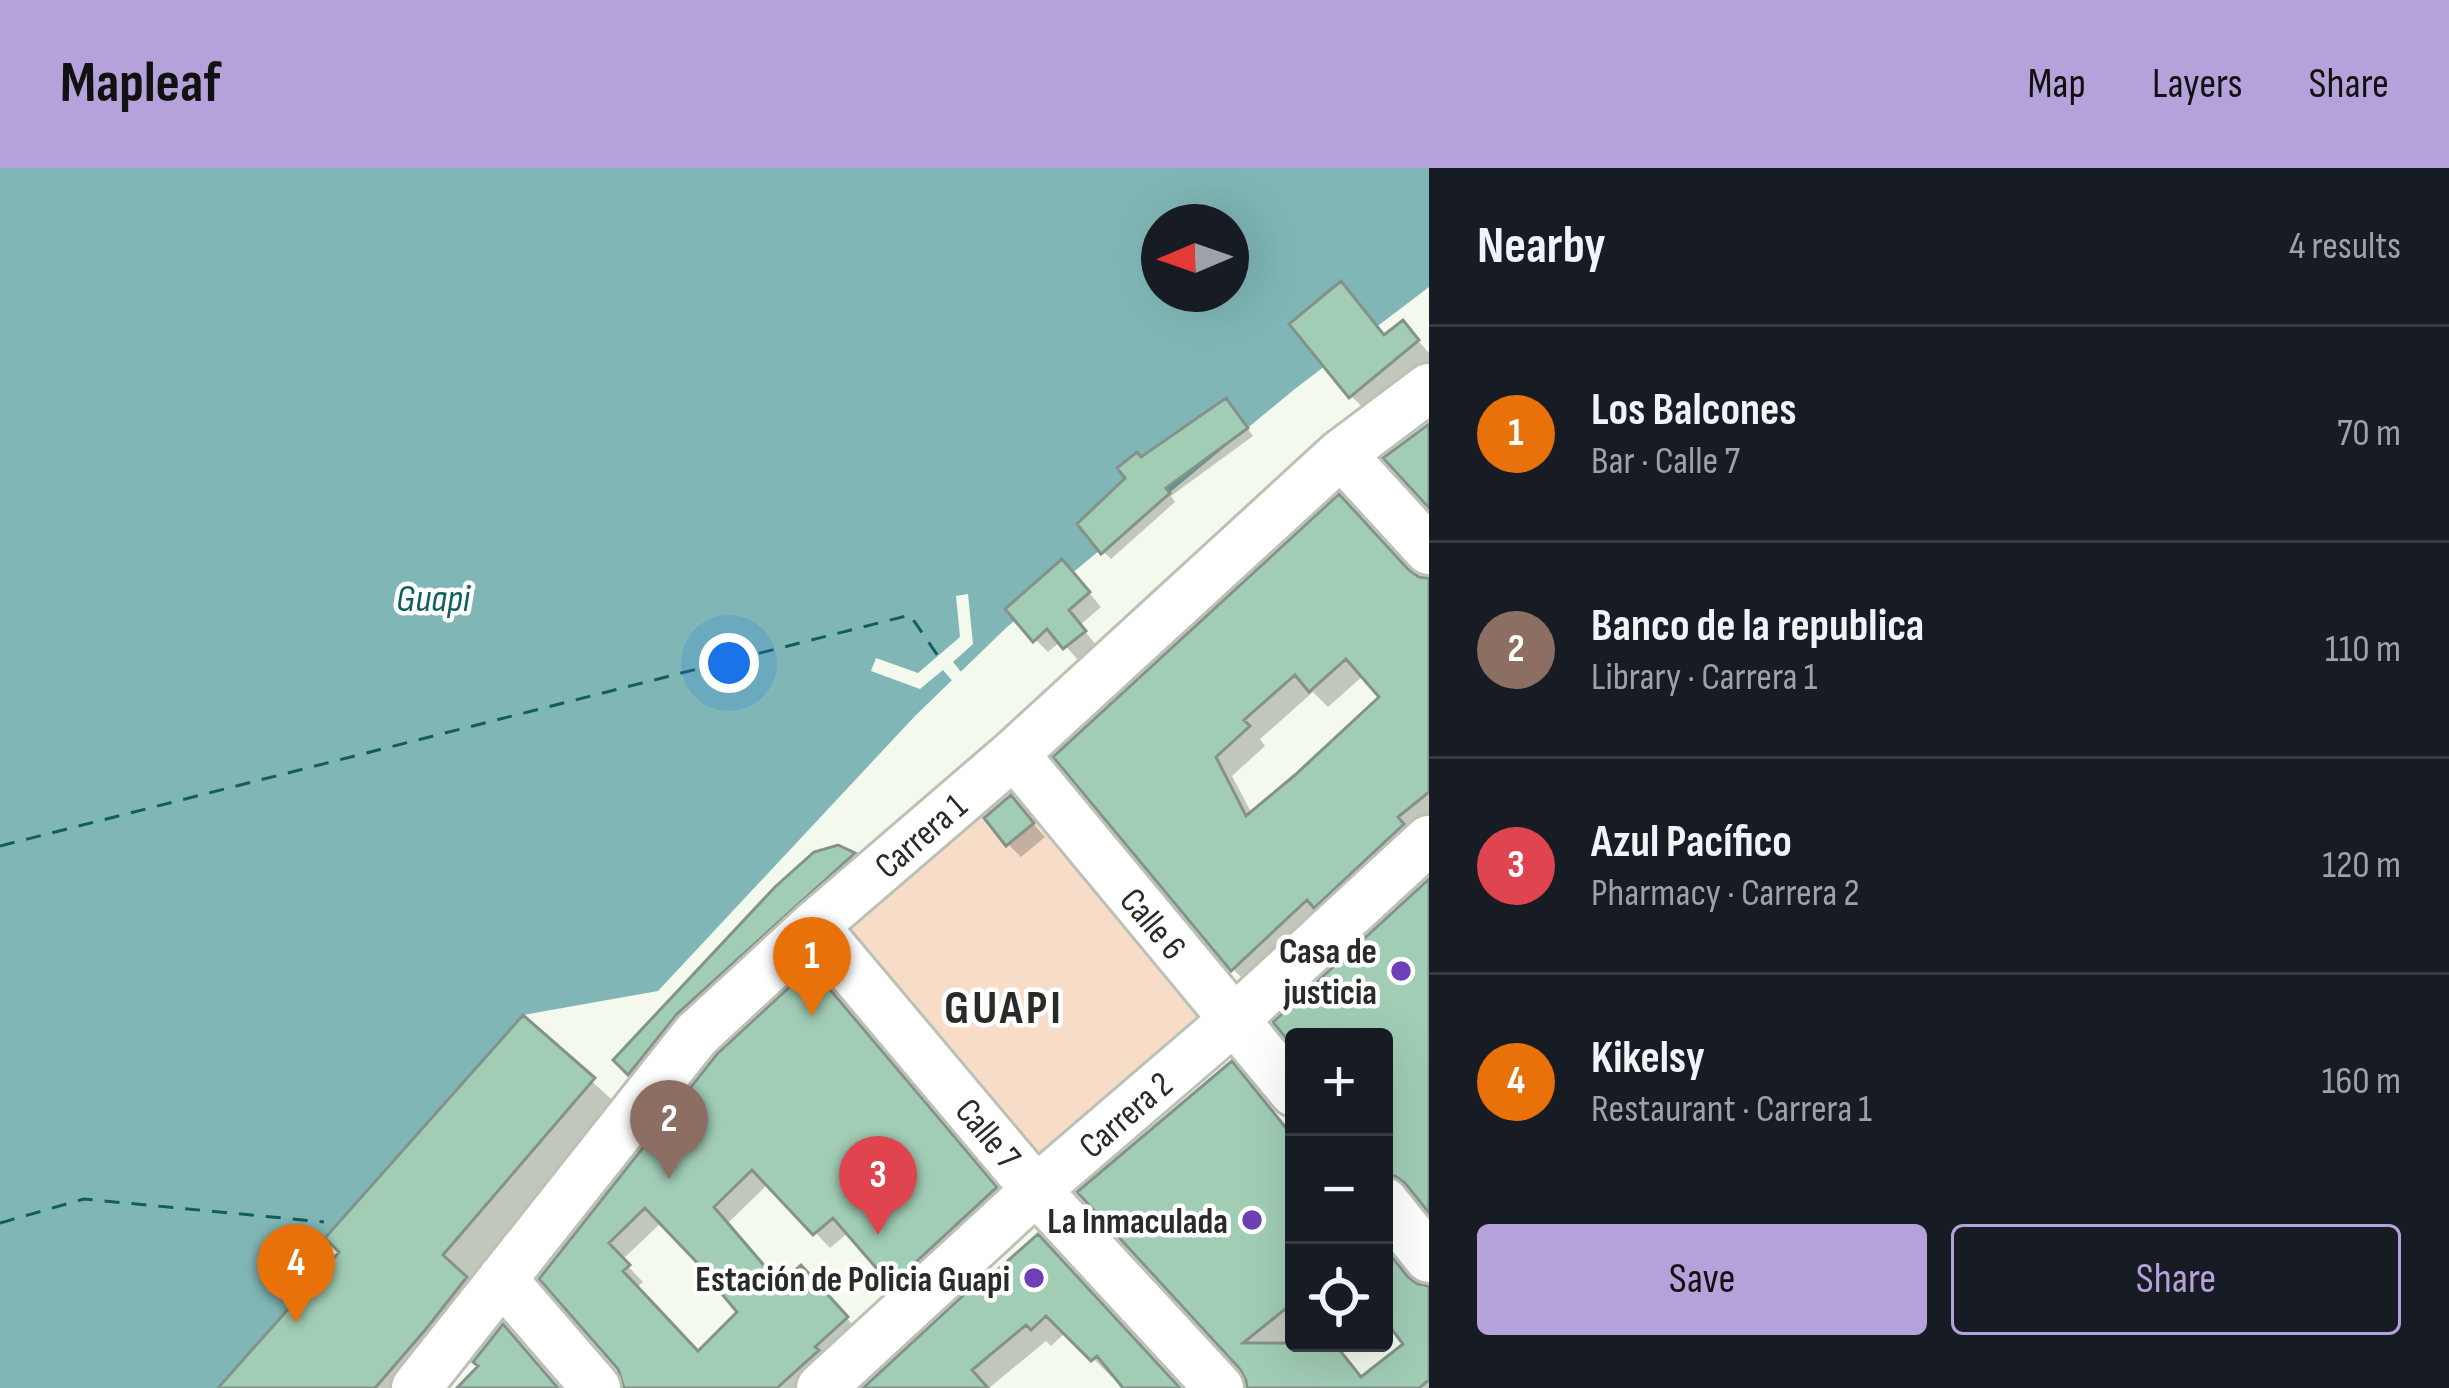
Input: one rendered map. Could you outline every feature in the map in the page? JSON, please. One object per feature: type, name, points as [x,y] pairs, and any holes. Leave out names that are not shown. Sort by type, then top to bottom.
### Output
[{"type":"street","name":"Carrera 1","points":[[416,1388],[696,1035],[1014,754],[1341,454],[1429,388]]},
{"type":"street","points":[[1341,454],[1429,550]]},
{"type":"street","name":"Calle 6","points":[[1014,754],[1285,1081]]},
{"type":"street","name":"Carrera 2","points":[[821,1388],[1429,840]]},
{"type":"street","name":"Calle 7","points":[[814,926],[1036,1190],[1219,1388]]},
{"type":"street","points":[[1393,1213],[1429,1258]]},
{"type":"street","points":[[502,1280],[596,1388]]},
{"type":"shaded area","points":[[1014,754],[1235,1019],[1036,1190],[814,926]]},
{"type":"water","name":"Guapi","points":[[0,168],[1429,168],[1429,287],[1296,388],[1007,627],[915,716],[658,991],[523,1015],[325,1238],[297,1388],[0,1388]]},
{"type":"pier","points":[[968,594],[973,644],[953,662],[965,677],[956,685],[943,670],[920,689],[871,671],[876,658],[918,673],[960,637],[956,596]]},
{"type":"building","points":[[1341,281],[1384,335],[1403,320],[1419,340],[1349,398],[1289,324]]},
{"type":"building","points":[[1226,398],[1248,428],[1166,488],[1170,493],[1101,554],[1077,524],[1125,478],[1117,468],[1137,452],[1141,457]]},
{"type":"building","points":[[1429,424],[1429,508],[1383,458]]},
{"type":"building","points":[[1339,494],[1408,569],[1429,578],[1429,792],[1398,817],[1404,824],[1314,908],[1307,900],[1231,971],[1053,757]],"holes":[[[1346,659],[1379,697],[1295,775],[1246,816],[1216,757],[1250,726],[1244,720],[1295,675],[1309,692]]]},
{"type":"building","points":[[1062,559],[1090,592],[1069,610],[1086,631],[1063,649],[1047,629],[1033,642],[1005,609]]},
{"type":"building","points":[[1011,795],[1034,823],[1006,846],[984,818]]},
{"type":"building","points":[[838,845],[855,853],[677,1014],[628,1075],[613,1060],[775,887],[814,852]]},
{"type":"building","points":[[1429,879],[1429,1213],[1393,1176],[1393,1028],[1285,1028],[1285,1037],[1273,1022]]},
{"type":"building","points":[[811,967],[997,1187],[891,1285],[833,1218],[813,1235],[752,1170],[714,1207],[780,1284],[801,1265],[848,1317],[777,1388],[624,1388],[618,1369],[539,1279],[717,1054]],"holes":[[[645,1208],[737,1312],[698,1351],[623,1271],[630,1265],[609,1243]]]},
{"type":"building","points":[[523,1015],[595,1078],[443,1255],[467,1277],[426,1329],[375,1388],[218,1388],[339,1252],[325,1238]]},
{"type":"building","points":[[1232,1061],[1285,1127],[1285,1309],[1243,1343],[1285,1343],[1285,1352],[1341,1352],[1361,1377],[1403,1344],[1393,1331],[1393,1258],[1408,1277],[1429,1286],[1429,1380],[1419,1388],[1247,1388],[1240,1369],[1077,1192]]},
{"type":"building","points":[[1038,1234],[1180,1388],[1123,1388],[1097,1356],[1091,1361],[1046,1316],[1031,1330],[1026,1325],[972,1370],[988,1388],[863,1388],[968,1291],[970,1294]]},
{"type":"building","points":[[503,1324],[558,1388],[457,1388],[478,1366],[473,1362]]},
{"type":"ferry route","points":[[0,846],[910,615],[938,656]]},
{"type":"ferry route","points":[[0,1223],[84,1199],[324,1222]]},
{"type":"place","name":"Casa de justicia","points":[[1401,971]]},
{"type":"place","name":"Los Balcones","points":[[812,1016]]},
{"type":"place","name":"Banco de la republica","points":[[669,1179]]},
{"type":"place","name":"La Inmaculada","points":[[1252,1220]]},
{"type":"place","name":"Azul Pacífico","points":[[878,1235]]},
{"type":"place","name":"Estación de Policia Guapi","points":[[1034,1278]]},
{"type":"place","name":"Kikelsy","points":[[296,1323]]},
{"type":"district","name":"GUAPI","points":[[1004,1006]]}]
